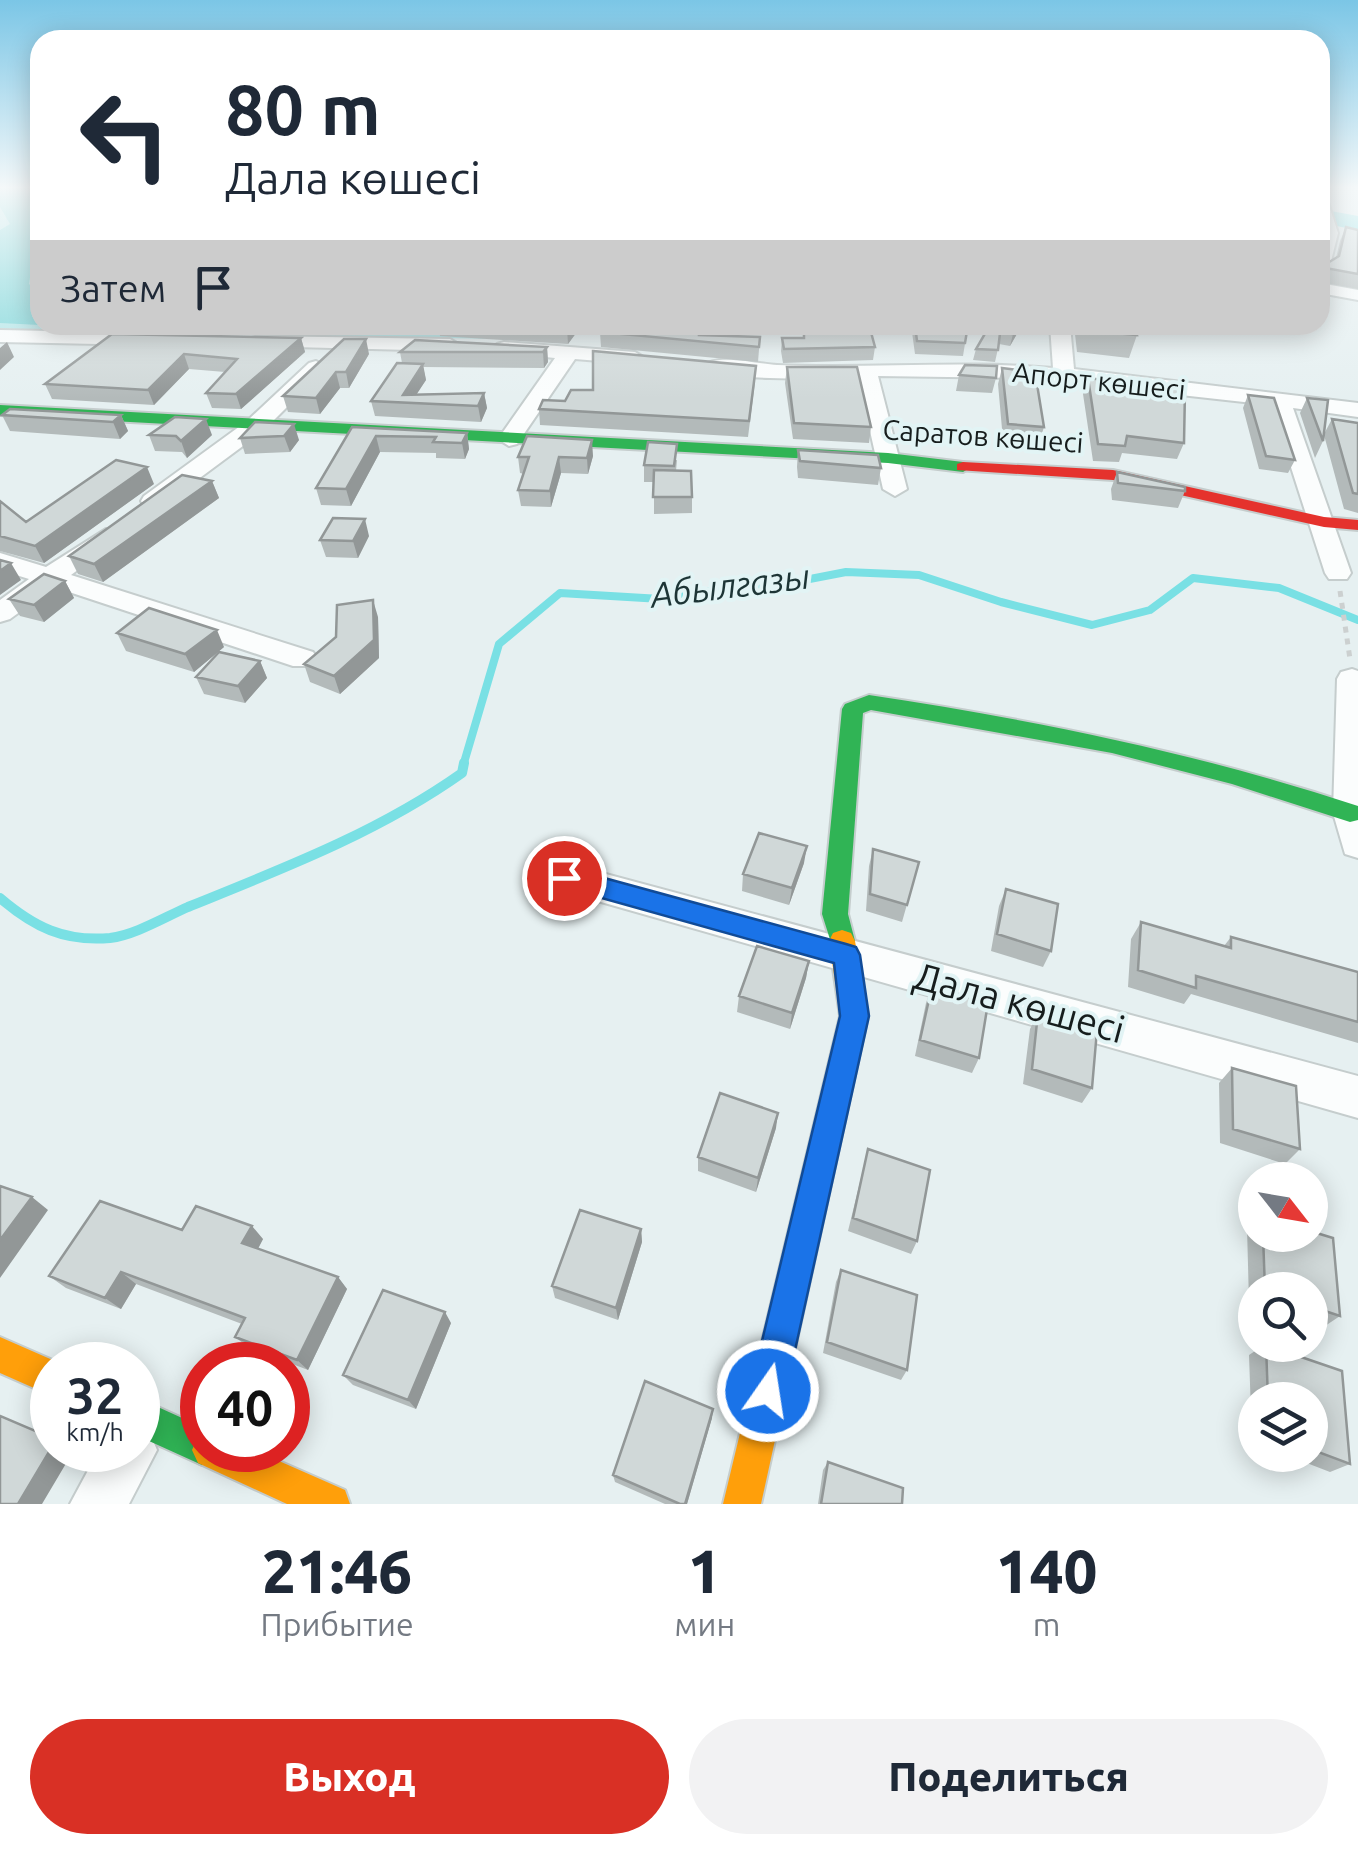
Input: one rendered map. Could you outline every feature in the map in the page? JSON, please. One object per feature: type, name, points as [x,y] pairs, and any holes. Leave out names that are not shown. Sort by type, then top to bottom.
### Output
[{"type":"street","points":[[1330,290],[1358,295]]},
{"type":"street","points":[[1061,335],[1064,376]]},
{"type":"street","points":[[0,336],[166,340]]},
{"type":"street","points":[[239,342],[443,345],[660,360]]},
{"type":"street","points":[[0,613],[255,426],[339,345]]},
{"type":"street","points":[[510,439],[569,353]]},
{"type":"street","name":"Апорт көшесі","points":[[697,364],[768,373],[938,368],[1064,376],[1358,410]]},
{"type":"street","points":[[867,373],[895,490]]},
{"type":"street","points":[[1280,401],[1324,522],[1338,573]]},
{"type":"street","name":"Саратов көшесі","points":[[0,410],[888,458],[996,471],[1113,476],[1358,526]]},
{"type":"street","points":[[0,561],[304,659]]},
{"type":"street","points":[[1352,679],[1354,828]]},
{"type":"street","points":[[742,1504],[854,1016],[846,955],[834,914],[853,710],[868,702],[1052,729],[1294,791],[1354,828]]},
{"type":"street","name":"Дала көшесі","points":[[564,878],[1358,1097]]},
{"type":"street","points":[[0,1354],[30,1368]]},
{"type":"street","points":[[98,1504],[116,1472]]},
{"type":"street","points":[[260,1472],[331,1504]]},
{"type":"path","points":[[1338,573],[1352,679]]},
{"type":"shaded area","points":[[0,258],[30,258],[30,331],[0,331]]},
{"type":"shaded area","points":[[0,258],[30,258],[30,324],[0,323]]},
{"type":"shaded area","points":[[252,335],[508,335],[504,339]]},
{"type":"building","points":[[1358,258],[1358,274],[1330,269],[1330,262]]},
{"type":"building","points":[[111,335],[301,338],[236,394],[206,393],[237,359],[184,354],[148,390],[45,384]]},
{"type":"building","points":[[632,335],[760,337],[759,347]]},
{"type":"building","points":[[872,335],[875,347],[784,349],[782,338]]},
{"type":"building","points":[[916,335],[966,335],[965,343],[917,341]]},
{"type":"building","points":[[984,335],[1000,335],[998,350],[976,349]]},
{"type":"building","points":[[344,339],[366,339],[346,372],[336,372],[316,398],[283,396]]},
{"type":"building","points":[[415,340],[547,347],[543,352],[400,352]]},
{"type":"building","points":[[593,351],[756,366],[749,421],[539,409],[543,400],[565,401],[571,390],[593,390]]},
{"type":"building","points":[[397,363],[423,364],[403,395],[484,393],[478,406],[371,401]]},
{"type":"building","points":[[965,365],[997,366],[996,378],[959,375]]},
{"type":"building","points":[[787,367],[857,367],[871,427],[794,423]]},
{"type":"building","points":[[1002,368],[1035,372],[1044,427],[1008,424]]},
{"type":"building","points":[[1088,378],[1185,390],[1184,443],[1127,436],[1125,446],[1098,444]]},
{"type":"building","points":[[1248,395],[1274,398],[1295,460],[1266,456]]},
{"type":"building","points":[[1307,398],[1328,400],[1323,441]]},
{"type":"building","points":[[10,409],[121,415],[113,422],[2,415]]},
{"type":"building","points":[[175,417],[206,419],[181,441],[176,436],[149,435]]},
{"type":"building","points":[[1332,419],[1358,423],[1358,494],[1353,493]]},
{"type":"building","points":[[255,422],[294,424],[284,436],[240,438]]},
{"type":"building","points":[[352,427],[467,433],[462,443],[433,442],[436,437],[376,436],[346,489],[316,488]]},
{"type":"building","points":[[527,436],[592,440],[587,458],[559,457],[550,491],[518,490],[529,457],[518,457]]},
{"type":"building","points":[[648,442],[677,444],[674,466],[644,465]]},
{"type":"building","points":[[798,450],[878,455],[881,468],[800,461]]},
{"type":"building","points":[[116,460],[147,467],[35,546],[0,536],[0,501],[26,522]]},
{"type":"building","points":[[654,470],[691,471],[692,497],[653,497]]},
{"type":"building","points":[[1117,472],[1185,487],[1185,491],[1118,483]]},
{"type":"building","points":[[182,475],[212,481],[94,564],[69,556]]},
{"type":"building","points":[[333,518],[365,519],[353,541],[320,540]]},
{"type":"building","points":[[44,574],[65,581],[34,605],[9,599]]},
{"type":"building","points":[[373,600],[374,640],[334,676],[304,664],[336,637],[337,605]]},
{"type":"building","points":[[149,608],[217,630],[185,654],[117,633]]},
{"type":"building","points":[[219,652],[260,661],[238,686],[196,677]]},
{"type":"building","points":[[759,833],[807,846],[792,888],[743,874]]},
{"type":"building","points":[[873,849],[919,862],[907,905],[870,894]]},
{"type":"building","points":[[1006,889],[1058,904],[1051,951],[997,934]]},
{"type":"building","points":[[1141,922],[1231,948],[1231,937],[1358,972],[1358,1022],[1196,976],[1196,988],[1138,970]]},
{"type":"building","points":[[757,946],[809,961],[792,1013],[739,996]]},
{"type":"building","points":[[932,986],[988,1003],[979,1058],[920,1040]]},
{"type":"building","points":[[1038,1013],[1097,1030],[1092,1088],[1032,1069]]},
{"type":"building","points":[[1232,1068],[1296,1086],[1300,1149],[1233,1129]]},
{"type":"building","points":[[720,1093],[778,1113],[758,1178],[698,1157]]},
{"type":"building","points":[[868,1149],[930,1170],[917,1241],[853,1218]]},
{"type":"building","points":[[0,1186],[32,1197],[0,1240]]},
{"type":"building","points":[[100,1201],[182,1230],[196,1206],[252,1226],[242,1243],[338,1277],[306,1342],[248,1342],[235,1337],[245,1318],[121,1272],[105,1298],[49,1276]]},
{"type":"building","points":[[580,1210],[641,1229],[616,1308],[552,1286]]},
{"type":"building","points":[[1328,1236],[1333,1238],[1340,1316],[1328,1312],[1328,1272],[1264,1272],[1264,1252],[1328,1252]]},
{"type":"building","points":[[841,1270],[917,1295],[907,1370],[827,1342]]},
{"type":"building","points":[[383,1290],[445,1312],[408,1400],[343,1375]]},
{"type":"building","points":[[1267,1362],[1316,1362],[1342,1371],[1350,1464],[1328,1456],[1328,1382],[1267,1382]]},
{"type":"building","points":[[645,1381],[713,1409],[685,1504],[613,1475]]},
{"type":"building","points":[[0,1416],[30,1429],[30,1472],[37,1472],[18,1504],[0,1504]]},
{"type":"building","points":[[828,1462],[903,1488],[902,1504],[821,1504]]},
{"type":"waterway","name":"Абылгазы","points":[[463,766],[499,644],[560,593],[661,599],[730,588],[758,589],[846,572],[919,575],[1001,602],[1092,625],[1150,610],[1193,578],[1279,588],[1358,620]]},
{"type":"waterway","name":"Абылгазы","points":[[0,898],[25,917],[64,935],[93,939],[120,936],[364,831],[462,773],[464,763]]},
{"type":"traffic: fast","points":[[0,410],[888,458],[963,467]]},
{"type":"traffic: fast","points":[[842,941],[835,914],[853,709],[869,702],[1172,759],[1350,813]]},
{"type":"traffic: fast","points":[[160,1427],[180,1436]]},
{"type":"traffic: slow","points":[[742,1504],[854,1016],[842,941]]},
{"type":"traffic: slow","points":[[0,1355],[30,1368]]},
{"type":"traffic: slow","points":[[260,1472],[331,1504]]},
{"type":"traffic: jam","points":[[963,467],[1113,475],[1324,522],[1358,525]]},
{"type":"route","points":[[564,878],[846,955],[854,1016],[768,1391]]}]
